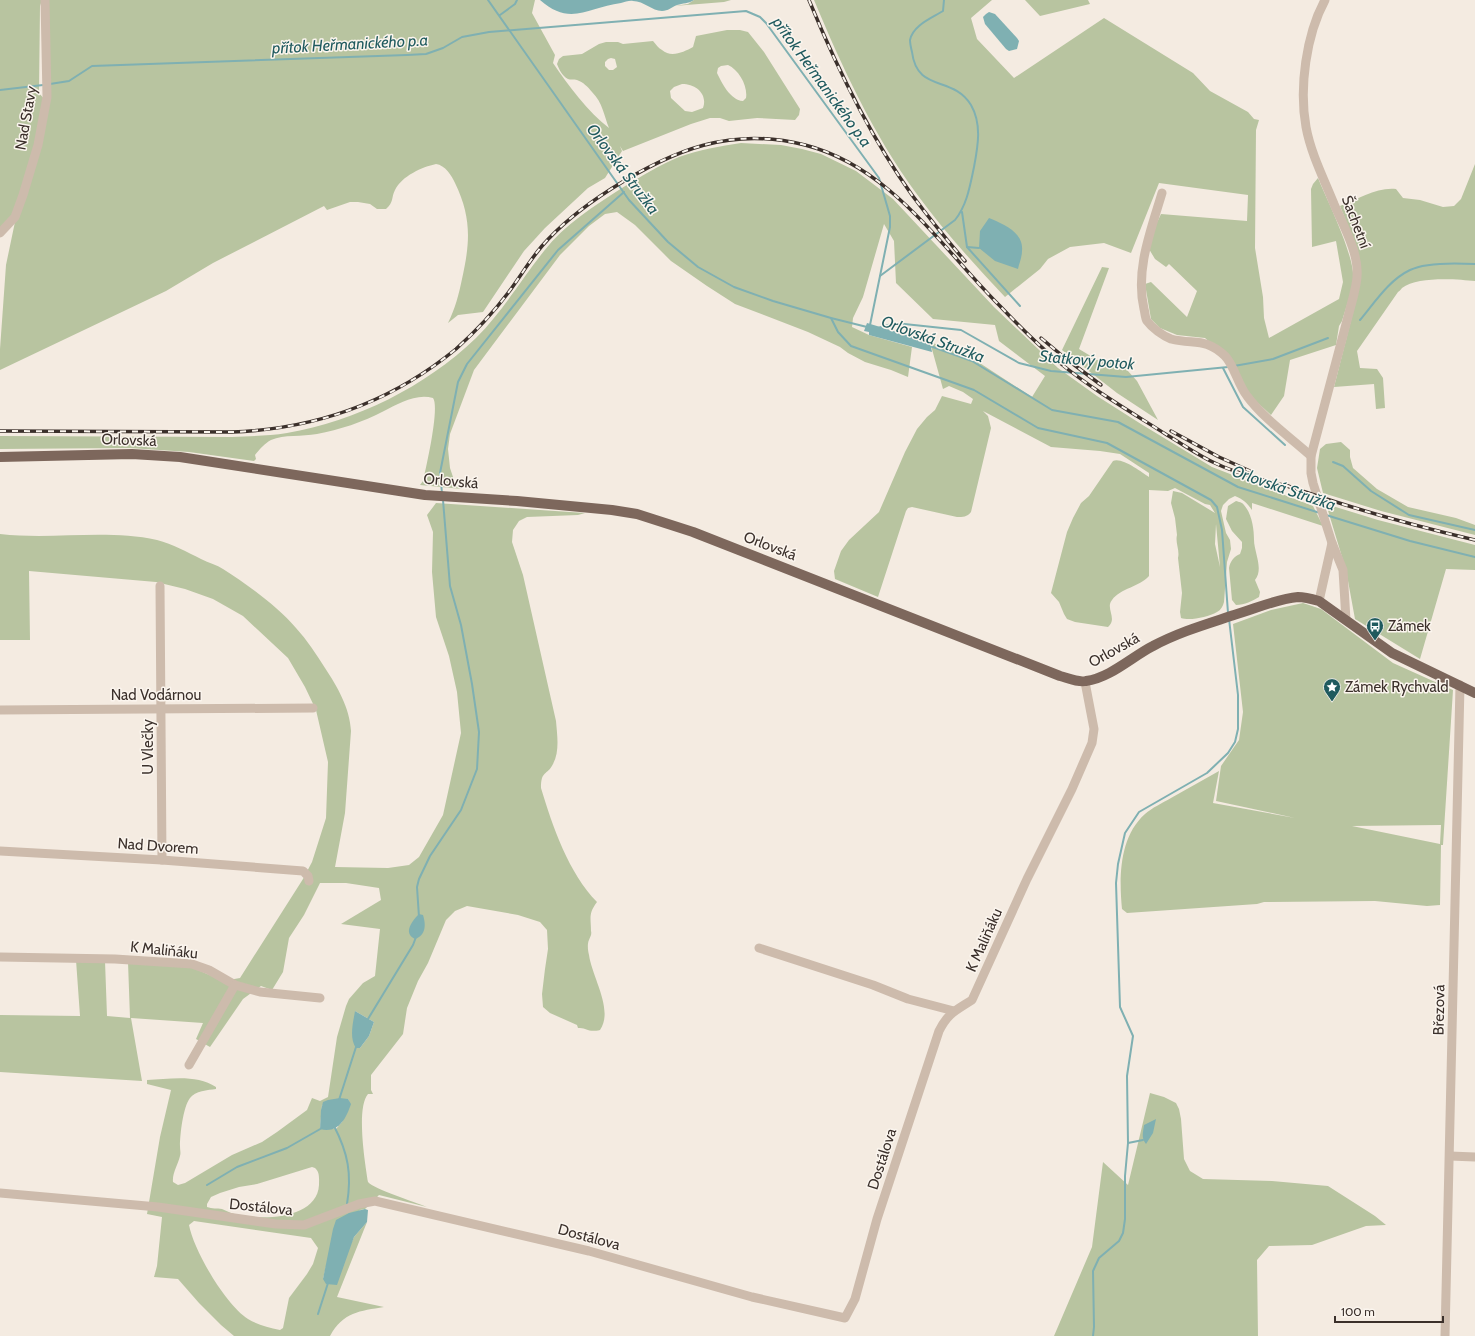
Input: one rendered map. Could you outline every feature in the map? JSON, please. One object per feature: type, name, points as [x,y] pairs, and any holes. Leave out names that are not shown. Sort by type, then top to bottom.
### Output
[{"type":"main road","name":"Orlovská","points":[[0,457],[132,454],[180,457],[437,496],[586,507],[638,514],[694,532],[1060,676],[1085,682],[1113,671],[1153,646],[1172,637],[1277,601],[1302,597],[1319,601],[1392,653],[1475,693]]},
{"type":"street","name":"Nad Stavy","points":[[0,233],[15,217],[38,145],[47,97],[46,0]]},
{"type":"street","name":"Šachetní","points":[[1325,0],[1311,32],[1306,60],[1304,95],[1306,127],[1312,152],[1348,237],[1356,261],[1357,276],[1354,294],[1311,456],[1311,473],[1312,483],[1332,543],[1343,570],[1346,620]]},
{"type":"street","points":[[1162,193],[1146,247],[1142,268],[1142,301],[1147,320],[1158,331],[1170,338],[1204,342],[1226,357],[1245,394],[1254,405],[1311,456]]},
{"type":"street","points":[[1319,601],[1332,543]]},
{"type":"street","name":"U Vlečky","points":[[160,586],[162,860]]},
{"type":"street","name":"K Maliňáku","points":[[954,1011],[972,1000],[1027,879],[1072,789],[1092,743],[1094,728],[1085,682]]},
{"type":"street","name":"Březová","points":[[1445,1336],[1460,685]]},
{"type":"street","name":"Nad Vodárnou","points":[[0,710],[313,708]]},
{"type":"street","name":"Nad Dvorem","points":[[0,851],[162,860],[303,871],[308,876],[308,881]]},
{"type":"street","points":[[759,948],[873,985],[908,999],[954,1011]]},
{"type":"street","name":"K Maliňáku","points":[[0,957],[115,959],[192,964],[209,970],[234,985],[260,992],[320,998]]},
{"type":"street","points":[[189,1065],[234,985]]},
{"type":"street","name":"Dostálova","points":[[0,1193],[158,1207],[276,1224],[304,1225],[359,1204],[375,1201],[589,1251],[752,1297],[845,1318],[855,1299],[877,1219],[939,1031],[945,1020],[954,1011]]},
{"type":"street","points":[[1450,1156],[1475,1157]]},
{"type":"green space","points":[[0,0],[42,0],[40,6],[39,93],[45,100],[34,155],[13,217],[0,229]]},
{"type":"green space","points":[[46,0],[535,0],[532,13],[555,55],[553,63],[586,106],[609,128],[601,105],[596,96],[581,82],[566,78],[557,64],[559,59],[563,56],[582,54],[599,44],[606,42],[618,42],[623,44],[653,41],[659,48],[669,54],[673,54],[693,47],[696,36],[727,30],[740,30],[748,32],[764,52],[800,109],[799,115],[795,120],[757,118],[729,121],[720,118],[710,118],[623,151],[620,146],[622,151],[605,178],[588,188],[545,228],[524,251],[483,312],[458,315],[448,323],[455,307],[461,285],[467,254],[468,231],[467,219],[461,196],[454,180],[442,166],[436,164],[425,167],[402,180],[395,190],[389,207],[386,209],[377,209],[370,204],[358,202],[350,202],[327,210],[324,206],[213,263],[166,291],[0,370],[6,265],[16,217],[48,88]],"holes":[[[611,58],[615,59],[617,67],[613,70],[609,70],[605,66],[605,62]],[[728,65],[739,74],[746,88],[746,98],[743,101],[734,98],[724,86],[717,73],[718,68]],[[687,84],[696,88],[700,91],[704,98],[703,108],[692,112],[685,111],[671,98],[670,91],[674,87]]]},
{"type":"green space","points":[[694,0],[731,0],[724,2],[674,6],[688,4]]},
{"type":"green space","points":[[814,0],[992,0],[971,18],[977,39],[1014,78],[1104,18],[1193,73],[1210,91],[1248,112],[1254,119],[1259,120],[1256,130],[1255,248],[1263,297],[1264,318],[1269,338],[1339,299],[1343,282],[1336,241],[1312,247],[1311,189],[1318,178],[1346,244],[1353,270],[1351,290],[1342,321],[1339,326],[1336,345],[1290,360],[1284,396],[1271,415],[1247,393],[1227,357],[1205,338],[1177,335],[1160,328],[1151,319],[1145,284],[1151,282],[1187,317],[1197,291],[1169,264],[1166,267],[1155,259],[1149,249],[1153,231],[1161,214],[1247,221],[1248,195],[1159,183],[1131,253],[1104,243],[1070,247],[1048,259],[1040,269],[1005,297],[970,259],[926,207],[900,171],[859,100]]},
{"type":"green space","points":[[1025,0],[1088,0],[1090,4],[1040,16]]},
{"type":"green space","points":[[741,143],[781,145],[802,149],[821,154],[856,171],[893,199],[994,307],[1058,368],[1097,396],[1212,467],[1313,506],[1323,526],[1252,503],[1252,510],[1245,502],[1235,496],[1229,499],[1223,505],[1221,511],[1226,533],[1230,540],[1231,549],[1227,562],[1223,605],[1221,609],[1209,615],[1194,619],[1185,619],[1181,618],[1180,612],[1182,593],[1175,518],[1171,503],[1173,491],[1182,493],[1215,513],[1210,505],[1205,504],[1175,488],[1168,491],[1149,490],[1149,576],[1140,583],[1120,593],[1112,600],[1110,606],[1112,621],[1108,627],[1075,622],[1067,619],[1059,602],[1051,593],[1067,532],[1073,518],[1081,503],[1089,496],[1113,461],[1117,460],[1126,463],[1149,477],[1149,473],[1120,454],[1051,447],[983,411],[988,416],[991,428],[971,512],[968,515],[957,517],[912,507],[908,508],[878,597],[835,579],[834,571],[841,551],[849,540],[879,512],[905,452],[917,429],[935,410],[942,396],[971,404],[973,399],[963,392],[949,386],[943,389],[930,342],[969,356],[1032,397],[1045,376],[999,341],[995,325],[933,319],[896,283],[894,241],[884,224],[863,297],[853,318],[852,327],[869,335],[912,347],[908,377],[865,362],[840,347],[808,332],[735,304],[671,261],[635,225],[617,212],[605,214],[589,226],[560,255],[474,370],[450,434],[448,449],[450,468],[454,480],[462,489],[420,485],[423,481],[427,464],[435,413],[433,398],[427,397],[407,400],[368,419],[334,430],[311,435],[276,438],[264,445],[255,455],[256,459],[254,461],[189,452],[130,448],[0,449],[0,436],[232,437],[273,435],[313,427],[364,411],[412,386],[435,372],[456,356],[476,338],[494,318],[552,241],[561,232],[591,209],[657,167],[672,160],[710,148]],"holes":[[[1216,524],[1220,567],[1215,544]]]},
{"type":"green space","points":[[1475,164],[1475,281],[1448,279],[1427,280],[1409,284],[1398,292],[1357,351],[1360,368],[1377,369],[1383,378],[1385,408],[1376,409],[1374,384],[1334,387],[1358,293],[1352,236],[1340,206],[1368,194],[1382,190],[1396,189],[1403,198],[1420,200],[1443,207],[1454,206],[1461,199]]},
{"type":"green space","points":[[1102,267],[1109,268],[1079,349],[1099,361],[1118,360],[1137,381],[1158,420],[1117,393],[1062,350]]},
{"type":"green space","points":[[1341,442],[1350,450],[1353,468],[1377,489],[1408,507],[1456,518],[1475,525],[1475,535],[1381,511],[1323,493],[1317,468],[1320,449],[1326,444]]},
{"type":"green space","points":[[1236,501],[1244,505],[1252,522],[1254,531],[1254,545],[1259,566],[1258,576],[1255,580],[1260,592],[1259,597],[1245,604],[1239,605],[1236,605],[1232,600],[1229,568],[1236,556],[1240,554],[1242,542],[1232,531],[1226,519],[1228,506]]},
{"type":"green space","points":[[436,503],[585,513],[578,515],[527,517],[519,521],[513,530],[512,542],[523,575],[556,721],[558,742],[557,754],[551,768],[542,778],[541,788],[556,833],[570,863],[587,891],[597,902],[591,913],[591,934],[588,942],[588,948],[591,964],[601,993],[605,1013],[604,1022],[600,1030],[592,1031],[578,1028],[577,1025],[550,1013],[543,1007],[542,994],[548,949],[547,930],[540,922],[518,915],[467,906],[455,911],[446,920],[428,963],[418,981],[407,1008],[403,1034],[371,1075],[371,1090],[373,1094],[368,1094],[364,1101],[363,1111],[362,1136],[368,1182],[386,1192],[427,1207],[379,1195],[365,1209],[360,1210],[329,1254],[323,1279],[349,1248],[354,1237],[367,1222],[337,1297],[384,1307],[367,1310],[346,1317],[335,1328],[330,1336],[234,1336],[199,1303],[178,1279],[154,1277],[157,1266],[162,1217],[147,1214],[160,1137],[171,1090],[147,1084],[147,1080],[183,1078],[200,1080],[216,1087],[216,1089],[202,1091],[192,1096],[185,1108],[181,1128],[180,1155],[173,1179],[173,1182],[178,1185],[185,1183],[232,1155],[262,1142],[307,1110],[312,1098],[320,1101],[328,1097],[337,1037],[346,1006],[349,999],[363,983],[375,976],[380,929],[341,924],[381,900],[379,888],[346,883],[320,883],[304,915],[289,938],[283,972],[272,990],[261,986],[243,999],[210,1047],[196,1039],[203,1023],[131,1018],[142,1081],[0,1072],[0,1015],[80,1016],[76,960],[105,961],[107,1016],[130,1018],[128,962],[189,966],[223,981],[240,978],[303,879],[312,862],[326,818],[328,762],[316,710],[305,687],[288,658],[243,616],[213,599],[185,589],[156,582],[29,571],[30,640],[0,640],[0,534],[20,536],[118,535],[157,540],[174,546],[221,568],[233,575],[271,604],[300,633],[330,675],[345,706],[350,722],[351,731],[345,813],[335,867],[388,868],[409,865],[419,857],[443,815],[461,733],[457,692],[449,656],[436,617],[432,572],[433,532],[427,515]],"holes":[[[355,1011],[374,1022],[369,1036],[360,1048]],[[348,1099],[350,1104],[342,1122],[336,1129],[320,1128],[322,1105]],[[312,1167],[317,1170],[319,1176],[319,1185],[316,1197],[308,1206],[297,1212],[284,1216],[242,1216],[222,1209],[207,1207],[211,1197],[239,1187],[257,1184]],[[194,1221],[311,1238],[318,1248],[313,1264],[289,1298],[283,1328],[280,1330],[263,1326],[248,1319],[239,1312],[230,1302],[212,1276],[197,1249],[189,1225]]]},
{"type":"green space","points":[[1326,504],[1378,520],[1475,545],[1475,570],[1446,569],[1420,659],[1355,619],[1346,570]]},
{"type":"green space","points":[[1303,603],[1321,609],[1393,663],[1453,690],[1443,845],[1441,845],[1440,905],[1427,906],[1375,901],[1264,902],[1257,904],[1127,913],[1122,909],[1121,871],[1123,858],[1130,834],[1136,823],[1154,808],[1219,771],[1213,803],[1295,818],[1216,801],[1221,766],[1239,740],[1243,712],[1233,624],[1271,610]],"holes":[[[1441,825],[1440,844],[1352,826]]]},
{"type":"green space","points":[[1150,1093],[1164,1097],[1176,1103],[1181,1119],[1184,1159],[1190,1171],[1203,1179],[1272,1181],[1328,1186],[1375,1216],[1386,1225],[1366,1226],[1312,1245],[1269,1246],[1257,1260],[1258,1336],[1054,1336],[1092,1247],[1103,1162],[1128,1185]]},
{"type":"water","points":[[540,0],[694,0],[664,11],[658,11],[637,1],[630,1],[570,14],[551,8]]},
{"type":"water","points":[[989,12],[995,14],[1017,38],[1019,41],[1017,49],[1009,51],[1006,49],[985,24],[983,17]]},
{"type":"water","points":[[989,218],[1012,230],[1020,239],[1022,251],[1018,269],[995,261],[979,248],[980,231]]},
{"type":"water","points":[[867,323],[930,342],[932,352],[869,335],[869,332],[864,331]]},
{"type":"water","points":[[419,914],[423,915],[425,922],[424,929],[421,935],[415,939],[409,933],[409,930],[410,926]]},
{"type":"water","points":[[355,1011],[374,1022],[369,1036],[360,1048],[356,1048],[353,1040],[352,1030]]},
{"type":"water","points":[[340,1098],[348,1099],[351,1104],[344,1120],[332,1129],[320,1129],[323,1102]]},
{"type":"water","points":[[1156,1119],[1153,1133],[1146,1144],[1143,1137],[1144,1125]]},
{"type":"water","points":[[365,1209],[368,1210],[367,1222],[354,1237],[337,1285],[326,1284],[323,1279],[336,1220],[349,1213]]},
{"type":"waterway","name":"Orlovská Stružka","points":[[488,0],[629,200],[668,242],[698,267],[734,287],[773,301],[867,327]]},
{"type":"waterway","points":[[500,15],[515,4],[517,0]]},
{"type":"waterway","points":[[870,325],[880,276],[955,220],[968,195],[977,151],[978,127],[974,112],[964,96],[955,90],[928,79],[921,73],[915,65],[910,44],[910,40],[915,30],[929,19],[943,11],[944,0]]},
{"type":"waterway","name":"přítok Heřmanického p.a","points":[[50,84],[69,81],[92,66],[426,54],[443,48],[462,37],[489,32],[746,11],[760,17],[766,23],[879,178],[890,216],[890,227],[880,276]]},
{"type":"waterway","name":"přítok Heřmanického p.a","points":[[0,90],[43,85]]},
{"type":"waterway","points":[[442,493],[440,473],[458,382],[467,364],[558,250],[624,192]]},
{"type":"waterway","points":[[962,212],[967,247],[1020,306]]},
{"type":"waterway","points":[[967,247],[979,248]]},
{"type":"waterway","name":"Statkový potok","points":[[1360,320],[1389,285],[1402,274],[1410,270],[1433,264],[1475,264]]},
{"type":"waterway","points":[[831,318],[838,332],[851,346],[974,390],[1038,428],[1107,443],[1211,500],[1217,507],[1222,530],[1228,613]]},
{"type":"waterway","name":"Statkový potok","points":[[878,328],[895,323],[961,330],[1019,363],[1051,371],[1126,377],[1228,367]]},
{"type":"waterway","name":"Statkový potok","points":[[1234,366],[1273,359],[1328,338]]},
{"type":"waterway","name":"Orlovská Stružka","points":[[930,346],[972,361],[1052,410],[1118,422],[1238,487],[1320,513]]},
{"type":"waterway","points":[[1223,368],[1243,407],[1285,445]]},
{"type":"waterway","points":[[1333,462],[1343,466],[1371,491],[1409,515],[1475,530]]},
{"type":"waterway","points":[[419,917],[417,887],[419,879],[430,856],[461,810],[477,769],[479,732],[461,625],[450,586],[443,500]]},
{"type":"waterway","name":"Orlovská Stružka","points":[[1326,515],[1410,541],[1475,557]]},
{"type":"waterway","points":[[1093,1336],[1093,1271],[1099,1258],[1119,1241],[1123,1233],[1125,1219],[1125,1176],[1128,1143],[1127,1076],[1133,1036],[1120,1007],[1116,883],[1118,864],[1125,833],[1139,812],[1207,773],[1228,753],[1235,742],[1238,729],[1238,695],[1229,619]]},
{"type":"waterway","points":[[368,1019],[413,945],[416,937]]},
{"type":"waterway","points":[[339,1100],[356,1047]]},
{"type":"waterway","points":[[334,1126],[343,1145],[348,1164],[349,1183],[347,1204]]},
{"type":"waterway","points":[[207,1185],[237,1167],[287,1148],[322,1128]]},
{"type":"waterway","points":[[1128,1143],[1143,1140]]},
{"type":"waterway","points":[[318,1314],[328,1283]]},
{"type":"railway","points":[[809,0],[843,76],[882,149],[912,195],[965,261]]},
{"type":"railway","points":[[0,431],[232,432],[263,430],[293,425],[322,419],[351,410],[405,384],[431,368],[456,349],[496,308],[538,251],[550,238],[583,208],[602,195],[634,175],[680,153],[704,145],[727,140],[752,138],[778,140],[805,145],[836,156],[863,171],[889,190],[912,211],[935,234],[1014,321],[1044,350],[1073,373],[1099,392],[1210,461],[1244,474],[1290,487]]},
{"type":"railway","points":[[1041,338],[1101,385]]},
{"type":"railway","points":[[1171,431],[1219,457],[1250,471]]},
{"type":"railway","points":[[1285,485],[1379,515],[1475,540]]},
{"type":"place","name":"Zámek","points":[[1375,641]]},
{"type":"place","name":"Zámek Rychvald","points":[[1332,702]]}]
